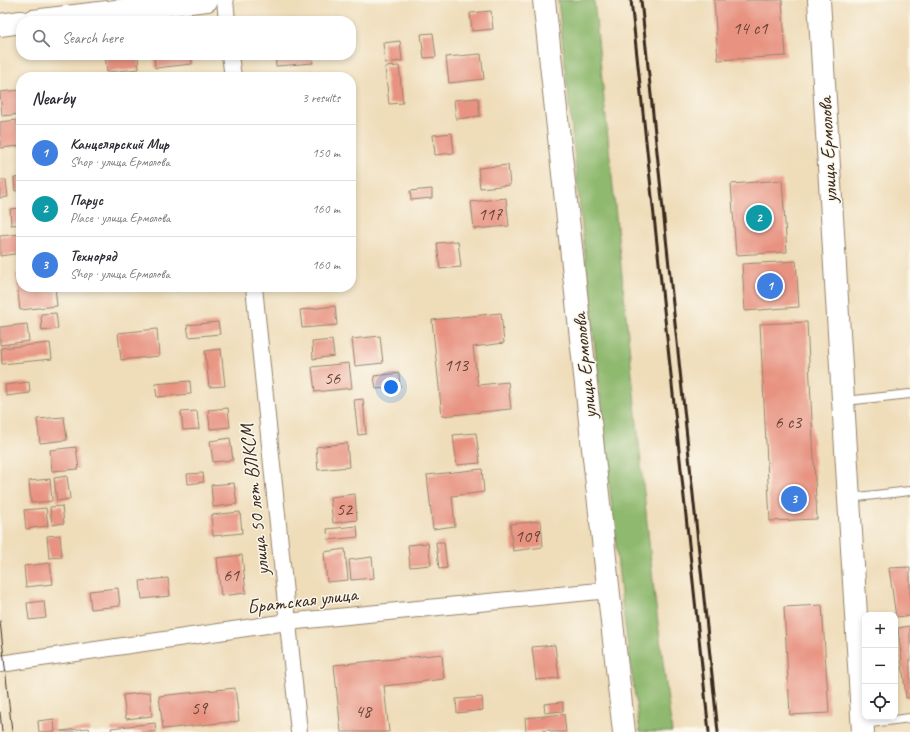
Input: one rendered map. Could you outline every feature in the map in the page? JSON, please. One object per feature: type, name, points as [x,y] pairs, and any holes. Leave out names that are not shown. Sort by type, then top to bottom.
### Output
[{"type":"street","points":[[74,16],[207,0]]},
{"type":"street","points":[[225,0],[227,16]]},
{"type":"street","name":"улица Ермолова","points":[[544,0],[624,732]]},
{"type":"street","name":"улица Ермолова","points":[[819,0],[842,402],[863,728]]},
{"type":"street","points":[[0,25],[16,23]]},
{"type":"street","points":[[231,60],[232,72]]},
{"type":"street","name":"улица 50 лет ВЛКСМ","points":[[254,292],[299,732]]},
{"type":"street","name":"Братская улица","points":[[0,664],[287,622],[609,590]]},
{"type":"lane","points":[[842,402],[910,394]]},
{"type":"lane","points":[[848,498],[910,491]]},
{"type":"lane","points":[[863,728],[910,718]]},
{"type":"green space","points":[[558,0],[594,0],[654,591],[672,732],[640,732],[622,603]]},
{"type":"building","points":[[714,0],[782,0],[786,56],[718,60]]},
{"type":"building","points":[[491,11],[493,29],[472,31],[470,13]]},
{"type":"building","points":[[433,33],[436,57],[424,58],[421,34]]},
{"type":"building","points":[[400,41],[402,61],[385,63],[383,43]]},
{"type":"building","points":[[481,54],[484,79],[449,83],[446,57]]},
{"type":"building","points":[[106,60],[138,60],[139,69],[107,72]]},
{"type":"building","points":[[154,60],[192,60],[192,64],[155,68]]},
{"type":"building","points":[[275,60],[313,60],[313,63],[276,66]]},
{"type":"building","points":[[399,66],[403,103],[389,104],[385,67]]},
{"type":"building","points":[[16,90],[16,115],[2,116],[0,92]]},
{"type":"building","points":[[478,98],[480,116],[456,119],[454,100]]},
{"type":"building","points":[[16,120],[16,146],[0,148],[0,122]]},
{"type":"building","points":[[452,133],[454,153],[435,155],[433,135]]},
{"type":"building","points":[[508,165],[510,185],[480,188],[478,168]]},
{"type":"building","points":[[14,178],[16,178],[15,191]]},
{"type":"building","points":[[0,180],[6,180],[8,197],[0,198]]},
{"type":"building","points":[[782,180],[787,252],[736,255],[731,184]]},
{"type":"building","points":[[432,189],[432,198],[411,200],[410,191]]},
{"type":"building","points":[[506,198],[509,226],[474,229],[471,202]]},
{"type":"building","points":[[16,208],[16,224],[11,225],[10,209]]},
{"type":"building","points":[[16,234],[16,254],[0,256],[0,236]]},
{"type":"building","points":[[458,241],[461,267],[440,269],[437,243]]},
{"type":"building","points":[[796,261],[799,307],[745,311],[742,264]]},
{"type":"building","points":[[18,292],[56,292],[57,306],[20,310]]},
{"type":"building","points":[[335,306],[337,325],[302,328],[300,310]]},
{"type":"building","points":[[56,313],[58,329],[42,331],[41,314]]},
{"type":"building","points":[[501,313],[504,343],[473,347],[478,385],[508,382],[511,409],[442,416],[432,320]]},
{"type":"building","points":[[218,322],[220,334],[189,337],[187,325]]},
{"type":"building","points":[[807,322],[817,519],[770,521],[760,324]]},
{"type":"building","points":[[27,324],[29,341],[0,345],[0,327]]},
{"type":"building","points":[[157,329],[159,356],[121,360],[118,333]]},
{"type":"building","points":[[380,336],[383,363],[355,366],[352,339]]},
{"type":"building","points":[[332,340],[334,356],[313,359],[312,342]]},
{"type":"building","points":[[50,343],[52,359],[2,364],[1,348]]},
{"type":"building","points":[[221,349],[225,386],[209,387],[205,351]]},
{"type":"building","points":[[349,363],[352,388],[315,392],[312,367]]},
{"type":"building","points":[[399,373],[400,387],[376,389],[374,376]]},
{"type":"building","points":[[190,381],[191,394],[157,397],[155,384]]},
{"type":"building","points":[[29,382],[30,393],[6,396],[5,385]]},
{"type":"building","points":[[363,399],[366,434],[358,435],[354,400]]},
{"type":"building","points":[[228,408],[230,427],[210,429],[208,410]]},
{"type":"building","points":[[197,411],[199,429],[183,430],[181,412]]},
{"type":"building","points":[[64,417],[67,440],[40,443],[37,419]]},
{"type":"building","points":[[476,433],[480,463],[457,465],[453,435]]},
{"type":"building","points":[[230,438],[233,460],[213,462],[210,441]]},
{"type":"building","points":[[347,443],[349,467],[318,470],[316,447]]},
{"type":"building","points":[[76,447],[79,469],[52,471],[50,450]]},
{"type":"building","points":[[482,469],[484,492],[452,496],[455,526],[433,529],[427,475]]},
{"type":"building","points":[[203,473],[204,482],[188,484],[187,474]]},
{"type":"building","points":[[67,476],[70,499],[57,501],[54,478]]},
{"type":"building","points":[[50,479],[52,501],[31,503],[29,481]]},
{"type":"building","points":[[234,483],[237,504],[213,507],[211,485]]},
{"type":"building","points":[[355,494],[357,520],[333,523],[330,497]]},
{"type":"building","points":[[62,506],[64,523],[52,525],[50,507]]},
{"type":"building","points":[[46,508],[48,526],[26,529],[24,510]]},
{"type":"building","points":[[240,512],[242,533],[213,536],[211,515]]},
{"type":"building","points":[[541,521],[543,547],[513,551],[510,524]]},
{"type":"building","points":[[357,526],[358,537],[328,540],[327,529]]},
{"type":"building","points":[[60,535],[62,557],[49,558],[47,536]]},
{"type":"building","points":[[436,542],[444,542],[447,568],[439,569]]},
{"type":"building","points":[[428,543],[431,565],[410,567],[408,545]]},
{"type":"building","points":[[345,549],[348,580],[327,582],[324,552]]},
{"type":"building","points":[[242,555],[246,593],[221,596],[217,558]]},
{"type":"building","points":[[372,557],[374,578],[351,580],[349,560]]},
{"type":"building","points":[[50,563],[53,584],[26,587],[24,566]]},
{"type":"building","points":[[910,567],[910,616],[898,617],[898,612],[895,612],[889,568]]},
{"type":"building","points":[[168,578],[170,596],[142,599],[140,581]]},
{"type":"building","points":[[118,588],[120,606],[91,609],[89,591]]},
{"type":"building","points":[[44,601],[46,618],[29,620],[27,603]]},
{"type":"building","points":[[822,605],[829,713],[790,715],[784,607]]},
{"type":"building","points":[[910,626],[910,697],[906,698],[898,628]]},
{"type":"building","points":[[555,645],[559,678],[536,680],[532,647]]},
{"type":"building","points":[[442,654],[444,679],[384,686],[389,732],[341,732],[334,665]]},
{"type":"building","points":[[235,688],[239,721],[163,729],[159,696]]},
{"type":"building","points":[[150,692],[152,716],[126,719],[123,695]]},
{"type":"building","points":[[482,697],[483,710],[457,713],[456,699]]},
{"type":"building","points":[[563,702],[563,711],[545,713],[544,704]]},
{"type":"building","points":[[564,714],[566,732],[551,732],[551,730],[526,732],[525,718]]},
{"type":"building","points":[[54,719],[55,732],[39,732],[38,721]]},
{"type":"building","points":[[155,723],[156,732],[112,732],[111,728]]},
{"type":"building","points":[[89,728],[90,732],[61,732],[61,731]]},
{"type":"tram line","points":[[0,621],[12,732]]},
{"type":"tram line","points":[[0,712],[2,732]]},
{"type":"railway","points":[[631,0],[709,732]]},
{"type":"railway","points":[[641,0],[718,732]]},
{"type":"place","name":"Парус","points":[[759,218]]},
{"type":"place","name":"Канцелярский Мир","points":[[770,286]]},
{"type":"place","name":"Техноряд","points":[[794,499]]}]
